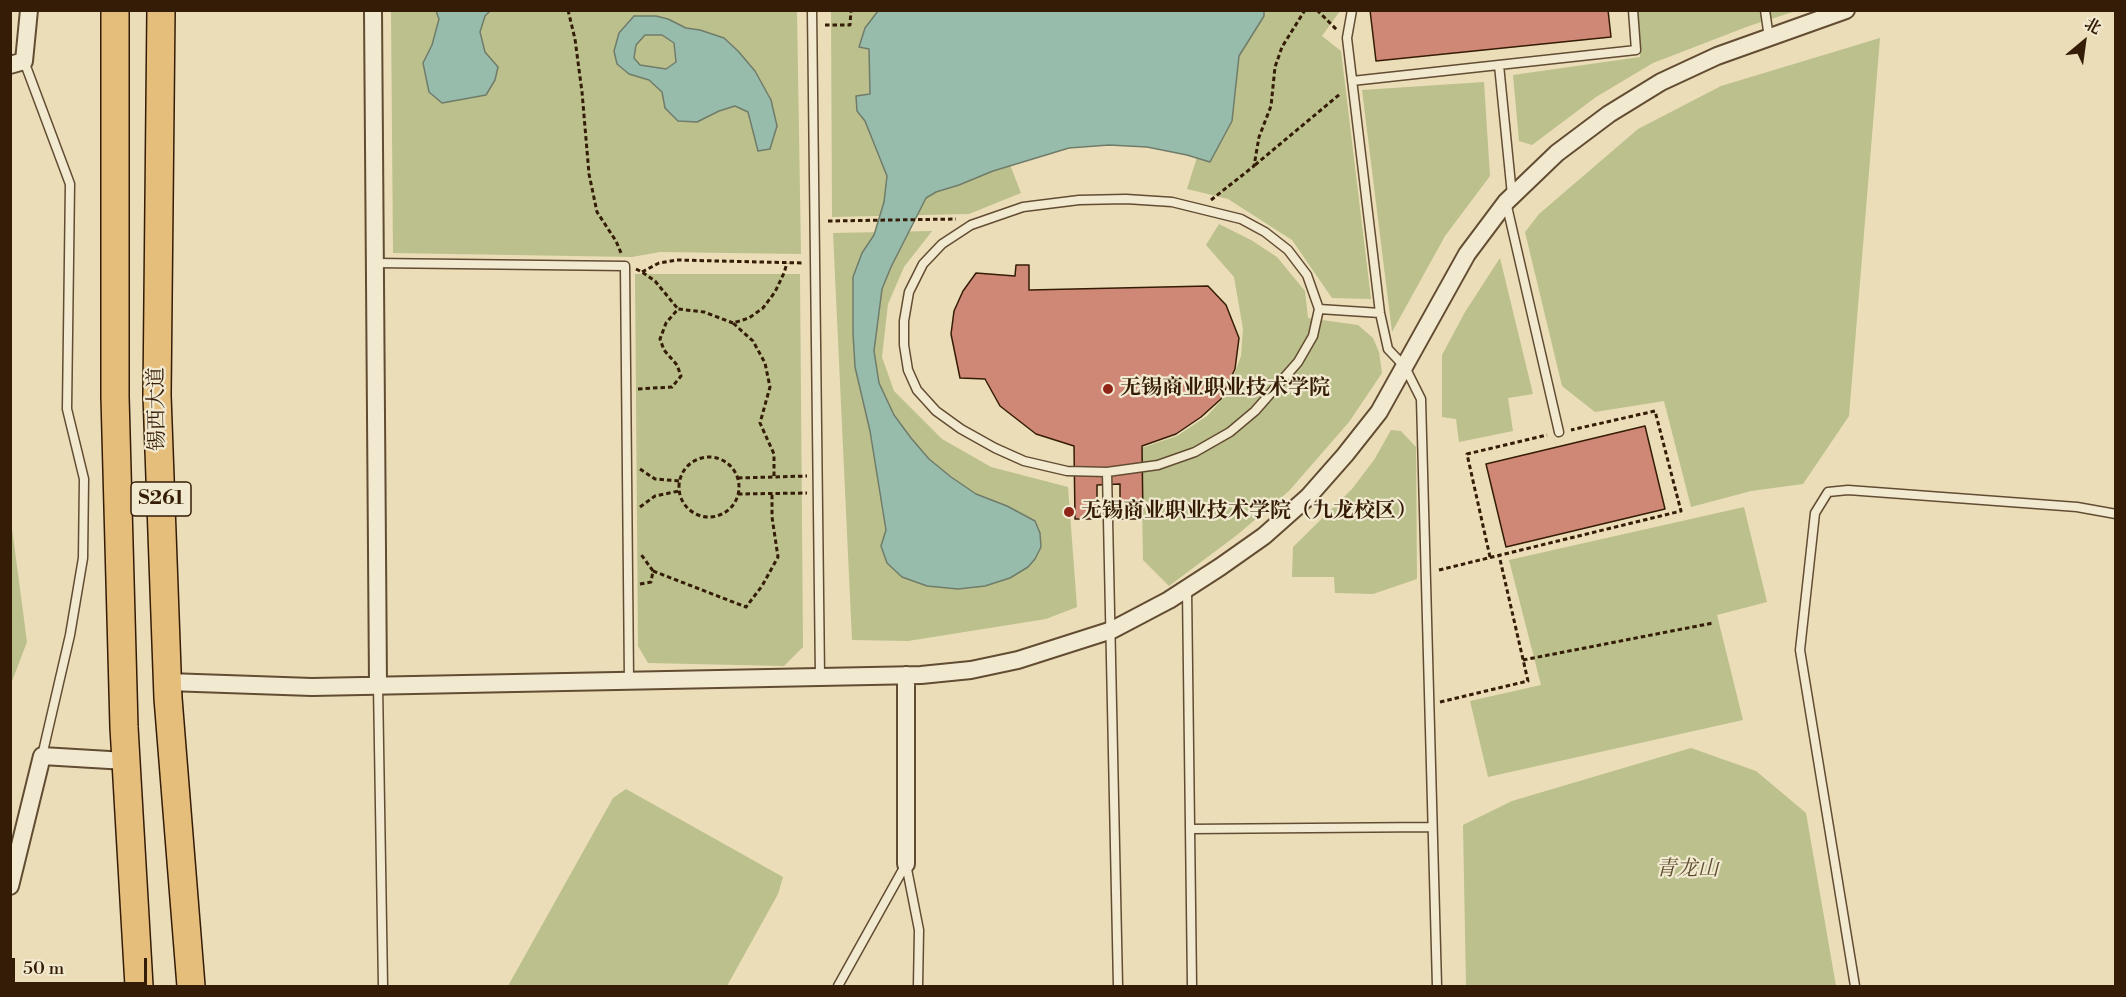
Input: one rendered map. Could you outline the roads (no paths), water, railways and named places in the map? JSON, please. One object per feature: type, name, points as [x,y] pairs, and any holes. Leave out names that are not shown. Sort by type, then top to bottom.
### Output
[{"type":"main road","name":"锡西大道","points":[[115,10],[115,397],[126,761],[139,987]]},
{"type":"main road","name":"锡西大道","points":[[160,10],[157,395],[168,682],[191,987]]},
{"type":"street","points":[[374,10],[378,685]]},
{"type":"street","points":[[168,682],[312,687],[906,675],[971,670],[1018,660],[1112,630],[1187,588],[1264,536],[1308,497],[1380,412],[1467,254],[1509,199],[1557,153],[1617,108],[1661,82],[1708,60],[1846,10]]},
{"type":"street","points":[[17,63],[31,11]]},
{"type":"street","points":[[906,675],[906,864]]},
{"type":"street","points":[[10,886],[42,756],[126,761]]},
{"type":"lane","points":[[812,10],[820,677]]},
{"type":"lane","points":[[1352,10],[1347,38],[1380,314],[1388,349],[1405,367],[1421,399],[1437,987]]},
{"type":"lane","points":[[1352,81],[1636,50],[1634,10]]},
{"type":"lane","points":[[1764,10],[1768,38]]},
{"type":"lane","points":[[17,63],[70,184],[67,409],[84,479],[83,558],[70,635],[42,756]]},
{"type":"lane","points":[[1499,65],[1509,199],[1559,432]]},
{"type":"lane","points":[[1126,199],[1172,202],[1241,219],[1265,232],[1288,250],[1307,275],[1319,309],[1313,336],[1298,362],[1261,405],[1230,432],[1195,452],[1167,462],[1107,472],[1067,471],[1024,461],[995,448],[936,411],[917,390],[908,370],[904,345],[904,321],[909,292],[923,264],[942,244],[971,225],[1023,207],[1079,200],[1126,199]]},
{"type":"lane","points":[[375,263],[626,266],[629,681]]},
{"type":"lane","points":[[1319,309],[1380,314]]},
{"type":"lane","points":[[1107,472],[1118,987]]},
{"type":"lane","points":[[1855,987],[1800,650],[1815,513],[1828,492],[1848,490],[2077,507],[2115,514]]},
{"type":"lane","points":[[1187,588],[1192,987]]},
{"type":"lane","points":[[378,685],[383,987]]},
{"type":"lane","points":[[1190,829],[1432,827]]},
{"type":"lane","points":[[838,987],[906,864]]},
{"type":"lane","points":[[906,864],[919,930],[918,987]]},
{"type":"place","name":"无锡商业职业技术学院","points":[[1108,389]]},
{"type":"place","name":"无锡商业职业技术学院（九龙校区）","points":[[1069,512]]},
{"type":"park label","name":"青龙山","points":[[1687,870]]}]
